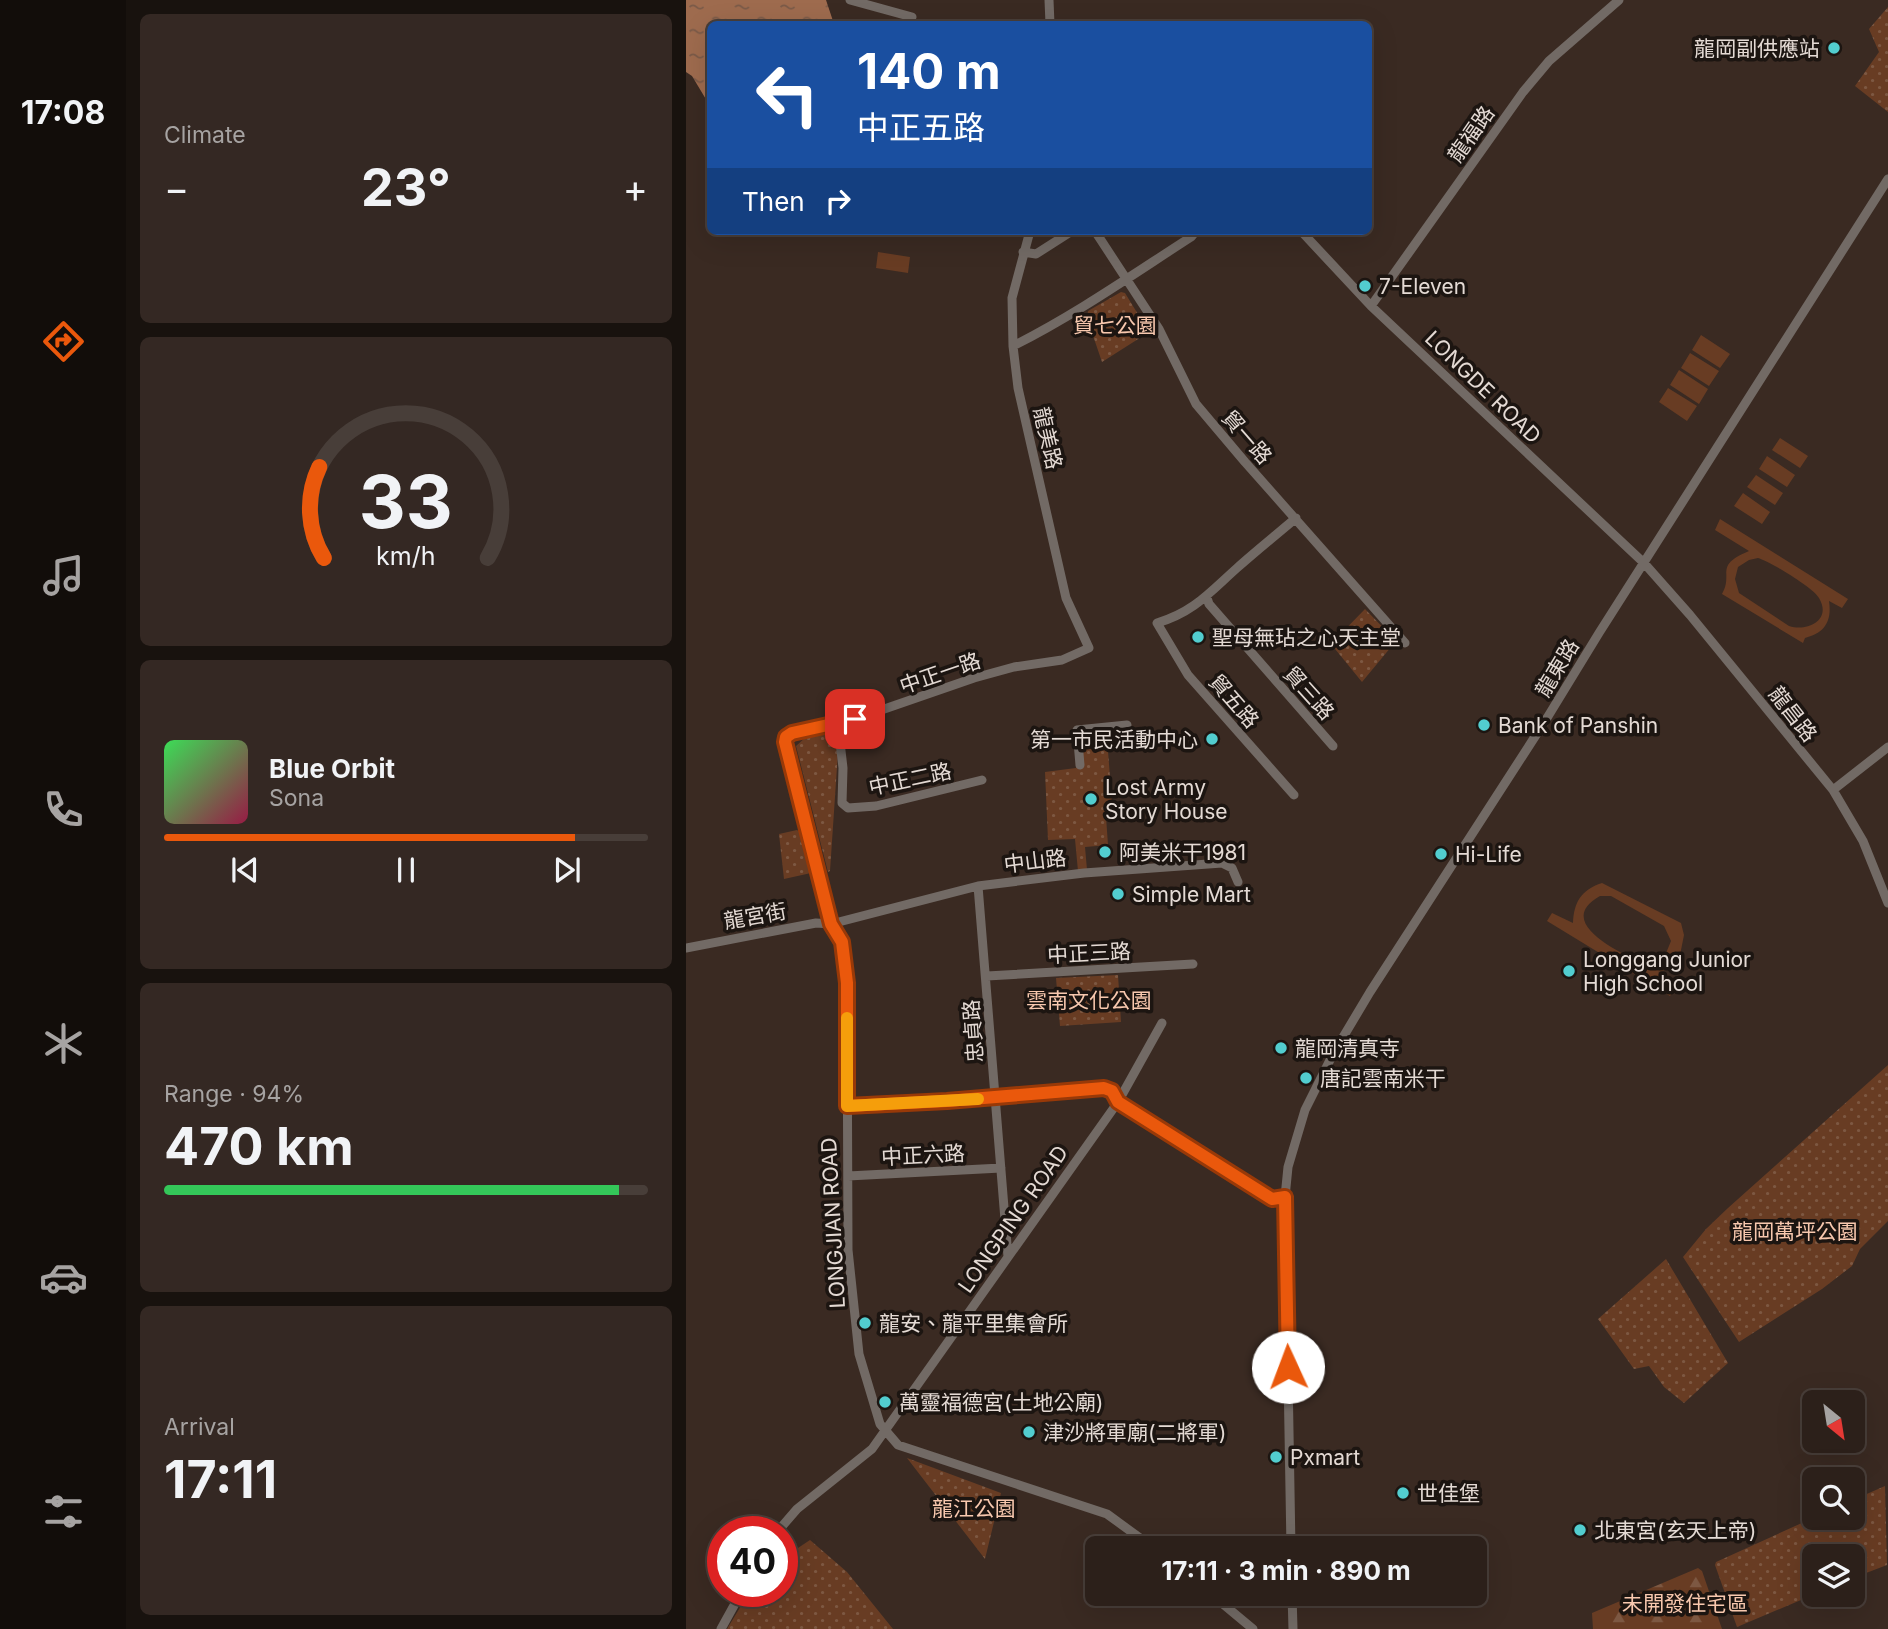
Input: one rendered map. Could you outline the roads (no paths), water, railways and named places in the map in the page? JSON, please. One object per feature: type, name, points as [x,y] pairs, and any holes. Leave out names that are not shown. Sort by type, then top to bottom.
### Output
[{"type":"street","points":[[850,0],[912,17]]},
{"type":"street","points":[[1048,0],[1050,21]]},
{"type":"street","name":"龍福路","points":[[1371,306],[1523,92],[1549,61],[1619,0]]},
{"type":"street","name":"龍東路","points":[[1292,1536],[1285,1197],[1288,1167],[1305,1110],[1332,1055],[1888,179]]},
{"type":"street","name":"龍美路","points":[[1029,235],[1012,298],[1013,346],[1018,388],[1066,598],[1090,648]]},
{"type":"street","points":[[1023,252],[1036,254],[1066,235]]},
{"type":"street","name":"貿一路","points":[[1098,235],[1159,329],[1196,404],[1405,643]]},
{"type":"street","points":[[1013,346],[1054,325],[1127,280],[1193,235]]},
{"type":"street","name":"LONGDE ROAD","points":[[1305,235],[1371,306],[1644,563]]},
{"type":"street","points":[[1207,598],[1241,564],[1296,518]]},
{"type":"street","name":"龍昌路","points":[[1644,563],[1833,790],[1863,841],[1888,904]]},
{"type":"street","name":"貿五路","points":[[1207,598],[1157,624],[1188,675],[1294,795]]},
{"type":"street","name":"貿三路","points":[[1207,598],[1239,640],[1333,746]]},
{"type":"street","name":"中正一路","points":[[831,924],[785,742],[786,737],[792,733],[838,725],[974,678],[1014,667],[1062,660],[1090,648]]},
{"type":"street","name":"中正二路","points":[[838,725],[843,768],[842,803],[848,808],[876,806],[982,780]]},
{"type":"street","points":[[1080,765],[1077,730],[1127,725]]},
{"type":"street","points":[[1833,790],[1888,747]]},
{"type":"street","name":"中山路","points":[[831,924],[978,886],[1084,873],[1222,863],[1232,868],[1238,883]]},
{"type":"street","name":"忠貞路","points":[[978,886],[1008,1257]]},
{"type":"street","name":"龍宮街","points":[[686,948],[816,923],[831,924]]},
{"type":"street","name":"LONGJIAN ROAD","points":[[831,924],[842,942],[847,983],[848,1250],[859,1354],[874,1409],[885,1431]]},
{"type":"street","name":"中正三路","points":[[987,976],[1192,964]]},
{"type":"street","name":"LONGPING ROAD","points":[[791,1516],[872,1449],[1118,1102],[1162,1023]]},
{"type":"street","points":[[847,1106],[996,1098],[1104,1088],[1112,1091],[1118,1102],[1272,1199],[1285,1197]]},
{"type":"street","name":"中正六路","points":[[848,1176],[1001,1168]]},
{"type":"street","points":[[885,1431],[898,1445],[969,1466],[1107,1514],[1137,1536]]},
{"type":"street","points":[[1225,1606],[1253,1629]]},
{"type":"street","points":[[1292,1606],[1293,1629]]},
{"type":"street","points":[[721,1629],[733,1607]]},
{"type":"water","points":[[686,0],[826,0],[833,21],[707,21],[707,101],[692,76],[686,72]]},
{"type":"place","name":"龍岡副供應站","points":[[1834,48]]},
{"type":"place","name":"7-Eleven","points":[[1365,286]]},
{"type":"place","name":"聖母無玷之心天主堂","points":[[1198,637]]},
{"type":"place","name":"Bank of Panshin","points":[[1484,725]]},
{"type":"place","name":"第一市民活動中心","points":[[1212,739]]},
{"type":"place","name":"Lost Army Story House","points":[[1091,799]]},
{"type":"place","name":"阿美米干1981","points":[[1105,852]]},
{"type":"place","name":"Hi-Life","points":[[1441,854]]},
{"type":"place","name":"Simple Mart","points":[[1118,894]]},
{"type":"place","name":"Longgang Junior High School","points":[[1569,971]]},
{"type":"place","name":"龍岡清真寺","points":[[1281,1048]]},
{"type":"place","name":"唐記雲南米干","points":[[1306,1078]]},
{"type":"place","name":"龍安、龍平里集會所","points":[[865,1323]]},
{"type":"place","name":"萬靈福德宮(土地公廟)","points":[[885,1402]]},
{"type":"place","name":"津沙將軍廟(二將軍)","points":[[1029,1432]]},
{"type":"place","name":"Pxmart","points":[[1276,1457]]},
{"type":"place","name":"世佳堡","points":[[1403,1493]]},
{"type":"place","name":"北東宮(玄天上帝)","points":[[1580,1530]]},
{"type":"park label","name":"貿七公園","points":[[1115,325]]},
{"type":"park label","name":"雲南文化公園","points":[[1089,1000]]},
{"type":"park label","name":"龍岡萬坪公園","points":[[1795,1231]]},
{"type":"park label","name":"龍江公園","points":[[974,1508]]},
{"type":"park label","name":"未開發住宅區","points":[[1685,1603]]}]
